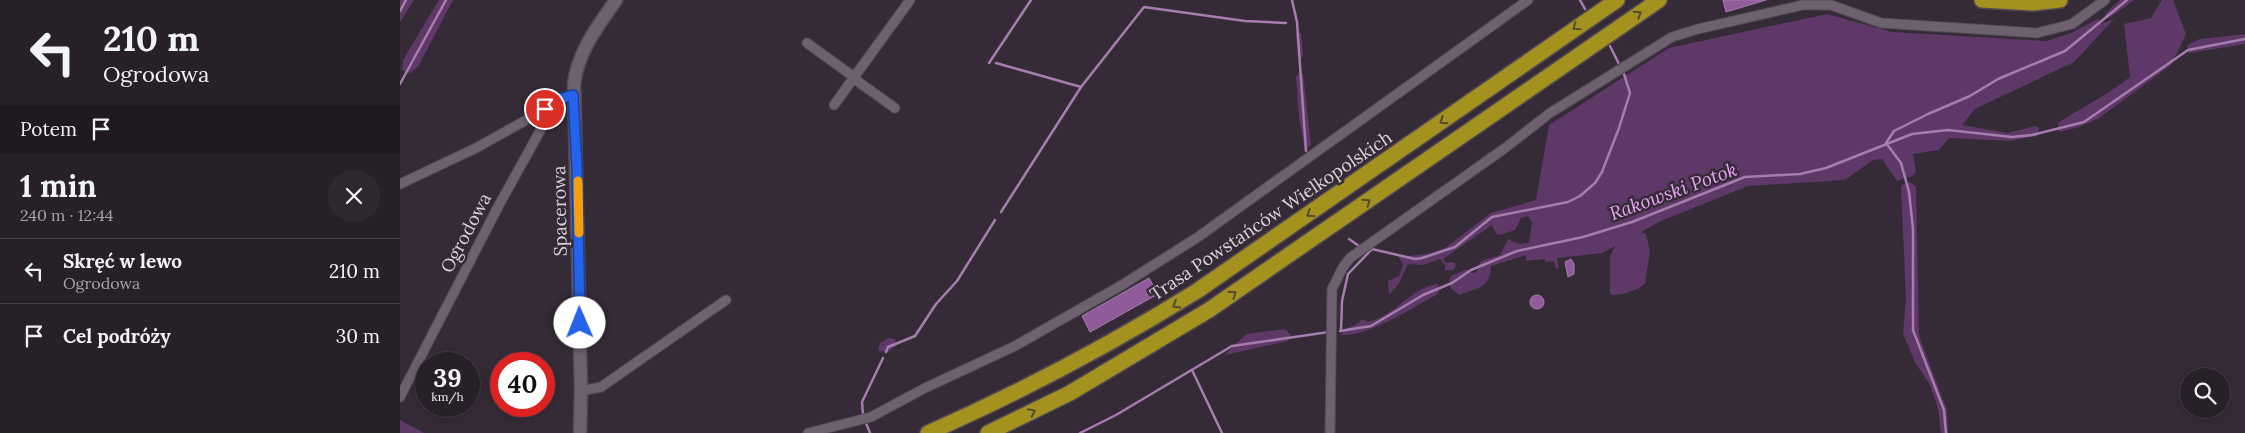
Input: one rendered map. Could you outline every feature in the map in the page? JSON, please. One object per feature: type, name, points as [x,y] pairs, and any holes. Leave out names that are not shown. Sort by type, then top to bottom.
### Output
[{"type":"highway","name":"Trasa Powstańców Wielkopolskich","points":[[928,433],[1060,371],[1128,334],[1197,291],[1617,0]]},
{"type":"highway","points":[[988,433],[1070,393],[1209,310],[1659,0]]},
{"type":"highway","points":[[1982,0],[2033,3],[2060,0]]},
{"type":"street","name":"Spacerowa","points":[[580,433],[577,167],[573,95],[575,72],[580,57],[595,29],[616,0]]},
{"type":"street","points":[[834,105],[910,0]]},
{"type":"street","points":[[808,433],[872,417],[925,388],[1015,346],[1122,285],[1198,237],[1528,0]]},
{"type":"street","points":[[1330,433],[1332,289],[1338,275],[1350,258],[1505,148],[1556,109],[1605,81],[1672,37],[1718,24],[1803,5],[1820,4],[1842,8],[1881,23],[2037,33],[2072,24],[2104,0]]},
{"type":"street","points":[[807,43],[895,108]]},
{"type":"street","points":[[400,184],[476,148],[555,104],[560,99],[573,95]]},
{"type":"street","name":"Ogrodowa","points":[[400,397],[499,205],[555,104]]},
{"type":"street","points":[[581,391],[601,387],[726,300]]},
{"type":"shaded area","points":[[400,0],[414,0],[400,22]]},
{"type":"shaded area","points":[[439,0],[453,0],[418,67],[410,73],[402,70],[403,60]]},
{"type":"shaded area","points":[[1723,0],[1766,0],[1726,12]]},
{"type":"shaded area","points":[[2120,0],[2134,0],[2109,18],[2104,15]]},
{"type":"shaded area","points":[[2162,0],[2173,0],[2186,34],[2171,65],[2099,118],[2079,127],[2059,132],[2058,123],[2113,90],[2130,77],[2124,24],[2151,18]]},
{"type":"shaded area","points":[[1827,14],[1892,32],[2047,41],[2071,33],[2098,19],[2101,24],[2114,19],[2074,62],[1975,109],[1962,125],[2008,133],[2035,126],[2039,128],[2037,136],[2009,141],[1949,138],[1939,150],[1913,154],[1916,172],[1912,176],[1897,181],[1882,159],[1873,160],[1845,180],[1748,186],[1661,221],[1641,232],[1646,234],[1650,251],[1645,284],[1637,289],[1616,295],[1610,293],[1610,256],[1615,246],[1602,253],[1557,258],[1559,268],[1556,269],[1554,261],[1546,262],[1544,259],[1526,261],[1526,255],[1491,266],[1489,279],[1477,289],[1459,295],[1451,288],[1449,281],[1451,276],[1467,269],[1473,273],[1476,272],[1481,261],[1500,255],[1508,239],[1518,244],[1529,243],[1532,222],[1528,216],[1521,218],[1515,230],[1500,235],[1496,234],[1492,225],[1443,259],[1446,263],[1454,262],[1456,266],[1453,270],[1445,270],[1445,265],[1440,259],[1423,265],[1408,264],[1398,285],[1389,295],[1388,281],[1399,276],[1403,265],[1399,257],[1427,254],[1445,248],[1491,213],[1536,200],[1549,125],[1669,48]]},
{"type":"shaded area","points":[[1296,33],[1301,33],[1303,56],[1301,58],[1298,57]]},
{"type":"shaded area","points":[[2245,34],[2245,44],[2189,53],[2187,45],[2200,39]]},
{"type":"shaded area","points":[[1299,73],[1303,74],[1311,145],[1305,149],[1299,118],[1296,77]]},
{"type":"shaded area","points":[[1910,182],[1916,187],[1919,336],[1947,410],[1948,433],[1941,433],[1938,408],[1929,383],[1916,364],[1903,334],[1906,299],[1901,188],[1902,185]]},
{"type":"shaded area","points":[[1571,259],[1574,264],[1574,274],[1568,277],[1565,262]]},
{"type":"shaded area","points":[[1149,278],[1158,294],[1090,332],[1082,316]]},
{"type":"shaded area","points":[[1438,284],[1439,292],[1436,295],[1403,314],[1377,327],[1341,335],[1344,329],[1355,325],[1363,319],[1367,322],[1377,319],[1418,291]]},
{"type":"shaded area","points":[[1534,295],[1540,295],[1544,302],[1540,309],[1534,309],[1530,305],[1530,299]]},
{"type":"shaded area","points":[[1285,329],[1291,335],[1288,341],[1225,355],[1246,334]]},
{"type":"shaded area","points":[[889,338],[895,339],[896,346],[888,352],[878,351],[880,343]]},
{"type":"shaded area","points":[[400,420],[424,433],[400,433]]},
{"type":"waterway","points":[[400,11],[406,0]]},
{"type":"waterway","points":[[400,84],[446,0]]},
{"type":"waterway","points":[[989,63],[1031,0]]},
{"type":"waterway","points":[[1292,0],[1297,22],[1306,151]]},
{"type":"waterway","points":[[1580,0],[1585,9]]},
{"type":"waterway","points":[[1946,433],[1944,410],[1913,330],[1913,229],[1909,192],[1901,163],[1886,143],[1894,131],[1970,96],[1998,79],[2065,51],[2127,0]]},
{"type":"waterway","points":[[1001,212],[1081,87],[1144,7],[1245,21],[1286,23]]},
{"type":"waterway","name":"Rakowski Potok","points":[[1340,331],[1371,326],[1423,295],[1452,283],[1471,270],[1517,251],[1583,237],[1632,222],[1745,177],[1800,174],[1826,168],[1912,134],[1948,130],[2012,137],[2032,135],[2084,122],[2188,50],[2245,39]]},
{"type":"waterway","points":[[1610,46],[1619,64]]},
{"type":"waterway","points":[[996,63],[1081,87]]},
{"type":"waterway","points":[[1341,331],[1342,301],[1348,274],[1372,249],[1415,259],[1422,258],[1455,247],[1492,217],[1568,202],[1580,196],[1595,183],[1602,172],[1630,93],[1624,74]]},
{"type":"waterway","points":[[886,352],[888,347],[915,336],[936,304],[957,281],[995,220]]},
{"type":"waterway","points":[[1349,239],[1359,246]]},
{"type":"waterway","name":"Rakowski Potok","points":[[1080,433],[1116,415],[1232,346],[1329,332]]},
{"type":"waterway","points":[[863,415],[862,402],[883,358]]},
{"type":"waterway","name":"Rakowski Potok","points":[[1192,370],[1222,433]]},
{"type":"waterway","points":[[866,423],[870,433]]},
{"type":"slow traffic","points":[[578,181],[579,233]]},
{"type":"route","points":[[545,109],[560,99],[573,95],[577,167],[580,323]]}]
